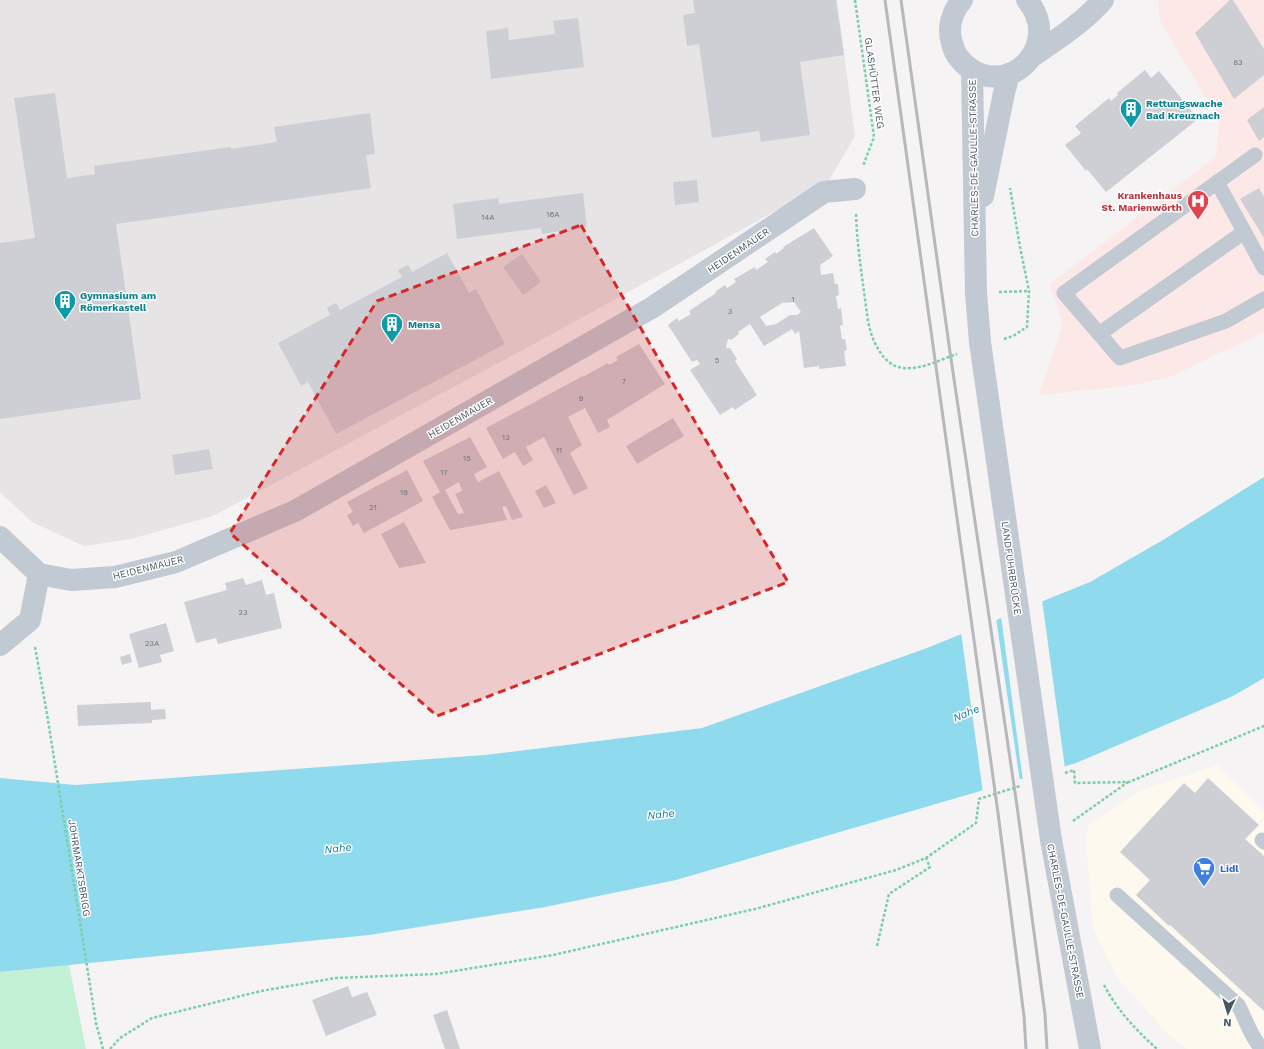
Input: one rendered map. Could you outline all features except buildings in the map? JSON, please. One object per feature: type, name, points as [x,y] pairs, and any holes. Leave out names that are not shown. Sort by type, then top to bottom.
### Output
[{"type":"street","points":[[961,0],[955,9],[950,28],[950,38],[953,48],[957,56],[972,70],[991,76],[1009,74],[1018,70],[1032,57],[1075,27],[1103,0]]},
{"type":"street","points":[[1027,0],[1033,8],[1038,20],[1040,33],[1038,46],[1032,57]]},
{"type":"street","name":"CHARLES-DE-GAULLE-STRASSE","points":[[972,70],[976,293],[980,342]]},
{"type":"street","name":"CHARLES-DE-GAULLE-STRASSE","points":[[975,247],[982,202],[1009,74]]},
{"type":"street","name":"HEIDENMAUER","points":[[39,574],[71,580],[115,577],[176,562],[296,510],[654,307],[824,192],[855,188]]},
{"type":"street","name":"LANDFUHRBRÜCKE","points":[[980,342],[1044,793]]},
{"type":"street","points":[[0,537],[39,574],[30,620],[0,644]]},
{"type":"street","name":"CHARLES-DE-GAULLE-STRASSE","points":[[1044,793],[1052,848],[1090,1049]]},
{"type":"lane","points":[[1254,155],[1064,293],[1120,358],[1226,321],[1264,299]]},
{"type":"lane","points":[[1217,182],[1264,268]]},
{"type":"lane","points":[[1100,334],[1244,232]]},
{"type":"lane","points":[[1117,895],[1238,1005],[1245,1016],[1253,1037],[1262,1049]]},
{"type":"path","name":"GLASHÜTTER WEG","points":[[855,0],[874,137],[855,188]]},
{"type":"path","points":[[976,293],[1029,291]]},
{"type":"path","name":"JOHRMARKTSBRIGG","points":[[30,620],[47,714],[96,1023],[104,1049]]},
{"type":"path","points":[[1070,823],[1129,782],[1264,726]]},
{"type":"path","points":[[1059,774],[1074,770],[1075,783],[1129,782]]},
{"type":"path","points":[[110,1049],[120,1038],[152,1018],[261,991],[336,978],[436,974],[553,955],[755,909],[896,870],[926,858],[976,823],[979,799],[1023,786]]},
{"type":"path","points":[[877,946],[889,894],[930,867],[926,858]]},
{"type":"path","points":[[1101,980],[1121,1012],[1157,1049]]},
{"type":"highlighted area","points":[[581,225],[788,582],[437,716],[230,533],[377,301]]},
{"type":"shaded area","points":[[0,0],[837,0],[855,136],[828,182],[532,345],[213,516],[131,539],[84,546],[32,522],[0,492]]},
{"type":"shaded area","name":"Krankenhaus St. Marienwörth","points":[[1158,0],[1264,0],[1264,332],[1172,376],[1135,385],[1039,395],[1063,325],[1050,284],[1216,157],[1219,121],[1160,20]]},
{"type":"shaded area","points":[[1217,765],[1264,811],[1264,1049],[1187,1049],[1168,1034],[1118,979],[1093,929],[1086,842],[1088,826],[1137,792]]},
{"type":"green space","points":[[69,965],[86,1049],[0,1049],[0,972]]},
{"type":"water","name":"Nahe","points":[[1264,477],[1264,678],[1233,696],[1076,763],[676,880],[545,907],[369,935],[0,972],[0,778],[75,785],[485,755],[702,728],[927,648],[1090,582],[1163,540]]},
{"type":"pier","points":[[1042,600],[1065,768],[1023,781],[1001,616]]},
{"type":"pier","points":[[996,618],[1020,782],[983,793],[961,632]]},
{"type":"railway","points":[[885,0],[998,813],[1024,1016],[1026,1049]]},
{"type":"railway","points":[[901,0],[950,352],[1017,806],[1045,1014],[1047,1049]]},
{"type":"place","name":"Rettungswache Bad Kreuznach","points":[[1131,128]]},
{"type":"place","name":"Krankenhaus St. Marienwörth","points":[[1198,220]]},
{"type":"place","name":"Gymnasium am Römerkastell","points":[[65,320]]},
{"type":"place","name":"Mensa","points":[[392,344]]},
{"type":"place","name":"Lidl","points":[[1204,888]]}]
